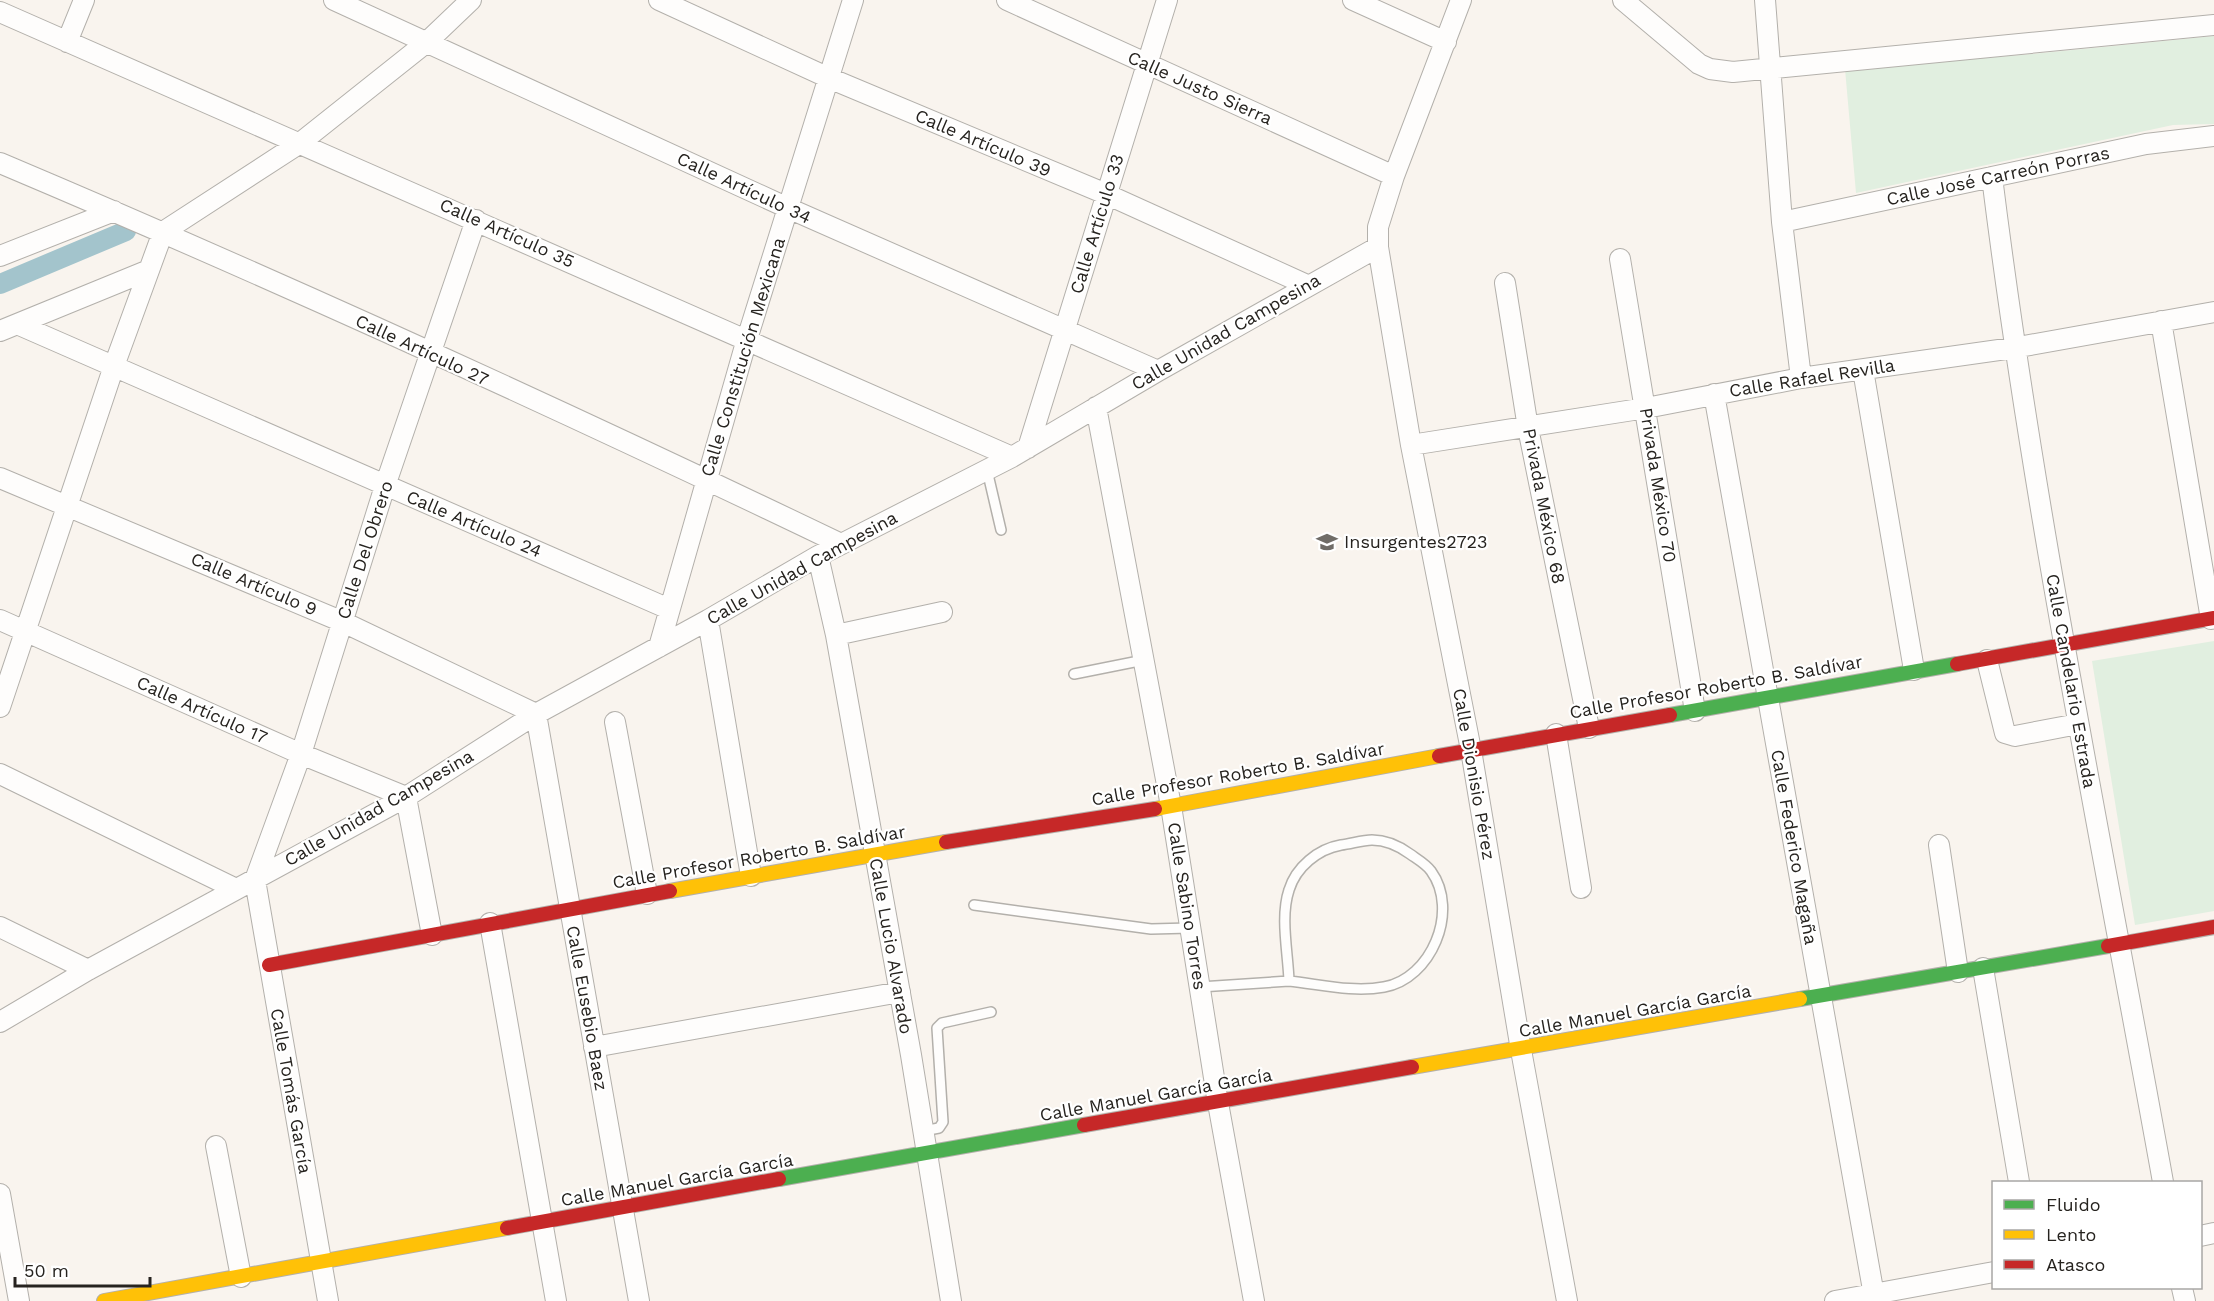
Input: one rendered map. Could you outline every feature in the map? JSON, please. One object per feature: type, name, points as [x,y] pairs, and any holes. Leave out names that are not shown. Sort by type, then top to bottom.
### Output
[{"type":"street","points":[[67,42],[84,0]]},
{"type":"street","name":"Calle Artículo 34","points":[[334,0],[788,208],[1158,371]]},
{"type":"street","points":[[0,707],[114,366],[163,232],[300,143],[428,42],[471,0]]},
{"type":"street","name":"Calle Artículo 39","points":[[659,0],[829,78],[1106,194],[1307,285]]},
{"type":"street","name":"Calle Constitución Mexicana","points":[[659,646],[747,339],[853,0]]},
{"type":"street","name":"Calle Justo Sierra","points":[[1007,0],[1394,176]]},
{"type":"street","name":"Calle Artículo 33","points":[[1020,452],[1064,329],[1167,0]]},
{"type":"street","points":[[1353,0],[1446,42]]},
{"type":"street","points":[[1378,247],[1378,227],[1394,176],[1461,0]]},
{"type":"street","points":[[1623,0],[1699,64],[1710,69],[1733,72],[2214,25]]},
{"type":"street","points":[[1765,0],[1782,222],[1801,378]]},
{"type":"street","name":"Calle Artículo 35","points":[[0,12],[747,339],[1020,452]]},
{"type":"street","name":"Calle José Carreón Porras","points":[[1782,222],[2166,140],[2214,136]]},
{"type":"street","name":"Calle Artículo 27","points":[[0,163],[163,232],[429,352],[841,544]]},
{"type":"street","name":"Calle Candelario Estrada","points":[[1992,177],[2013,348],[2078,724],[2163,1181]]},
{"type":"street","points":[[0,256],[114,211]]},
{"type":"street","name":"Calle Del Obrero","points":[[255,880],[301,754],[385,486],[476,219]]},
{"type":"street","name":"Calle Unidad Campesina","points":[[0,1022],[88,970],[406,796],[536,714],[708,620],[818,556],[1020,452],[1307,285],[1378,247]]},
{"type":"street","name":"Calle Dionisio Pérez","points":[[1378,247],[1411,445],[1471,750],[1521,1050],[1567,1301]]},
{"type":"street","name":"Privada México 70","points":[[1620,259],[1695,711]]},
{"type":"street","points":[[9,328],[148,270]]},
{"type":"street","name":"Privada México 68","points":[[1505,283],[1528,428],[1589,728]]},
{"type":"street","name":"Calle Rafael Revilla","points":[[1411,445],[1646,408],[1801,378],[2013,348],[2214,312]]},
{"type":"street","points":[[2160,321],[2212,618]]},
{"type":"street","name":"Calle Artículo 24","points":[[9,328],[114,366],[669,609]]},
{"type":"street","points":[[1863,370],[1914,670]]},
{"type":"street","name":"Calle Federico Magaña","points":[[1714,394],[1875,1298]]},
{"type":"street","name":"Calle Sabino Torres","points":[[1096,406],[1171,806],[1218,1103],[1254,1301]]},
{"type":"street","name":"Calle Artículo 9","points":[[0,478],[67,504],[343,622],[536,714]]},
{"type":"street","name":"Calle Lucio Alvarado","points":[[818,556],[836,635],[900,992],[951,1301]]},
{"type":"street","points":[[836,635],[942,612]]},
{"type":"street","name":"Calle Profesor Roberto B. Saldívar","points":[[269,965],[647,894],[874,854],[1171,806],[1589,728],[1767,699],[1914,670],[1987,660],[2212,618]]},
{"type":"street","name":"Calle Artículo 17","points":[[0,620],[301,754],[406,796]]},
{"type":"street","points":[[708,620],[752,876]]},
{"type":"street","points":[[1987,660],[2005,733],[2015,736],[2078,724]]},
{"type":"street","name":"Calle Eusebio Baez","points":[[536,714],[639,1301]]},
{"type":"street","points":[[615,722],[647,894]]},
{"type":"street","points":[[1556,734],[1581,888]]},
{"type":"street","points":[[0,774],[236,888]]},
{"type":"street","points":[[406,796],[432,935]]},
{"type":"street","points":[[1939,845],[1958,972]]},
{"type":"street","name":"Calle Tomás García","points":[[255,880],[328,1301]]},
{"type":"street","points":[[490,923],[556,1301]]},
{"type":"street","points":[[0,927],[88,970]]},
{"type":"street","name":"Calle Manuel García García","points":[[105,1301],[927,1152],[1218,1103],[2214,927]]},
{"type":"street","points":[[1983,968],[2019,1181]]},
{"type":"street","points":[[594,1047],[900,992]]},
{"type":"street","points":[[216,1146],[241,1277]]},
{"type":"street","points":[[0,1194],[19,1301]]},
{"type":"street","points":[[1835,1301],[1875,1298],[1992,1272]]},
{"type":"lane","points":[[987,470],[1001,530]]},
{"type":"lane","points":[[1074,674],[1144,660]]},
{"type":"lane","points":[[1200,987],[1289,981],[1362,989],[1385,987],[1406,979],[1426,960],[1439,933],[1443,912],[1439,890],[1431,872],[1396,844],[1372,840],[1328,848],[1314,855],[1289,887],[1286,903],[1289,981]]},
{"type":"lane","points":[[974,905],[1151,929],[1191,928]]},
{"type":"lane","points":[[923,1131],[939,1128],[943,1122],[939,1025],[991,1012]]},
{"type":"green space","points":[[2214,36],[2214,124],[2173,125],[1856,193],[1845,69]]},
{"type":"green space","points":[[2214,641],[2214,911],[2135,925],[2092,661]]},
{"type":"waterway","points":[[0,284],[126,231]]},
{"type":"traffic: fast","points":[[1670,715],[1957,664]]},
{"type":"traffic: fast","points":[[1800,999],[2108,946]]},
{"type":"traffic: fast","points":[[779,1179],[1084,1125]]},
{"type":"traffic: slow","points":[[1155,809],[1439,756]]},
{"type":"traffic: slow","points":[[670,891],[946,842]]},
{"type":"traffic: slow","points":[[1412,1067],[1800,999]]},
{"type":"traffic: slow","points":[[104,1301],[507,1228]]},
{"type":"traffic: jam","points":[[1957,664],[2214,618]]},
{"type":"traffic: jam","points":[[1439,756],[1670,715]]},
{"type":"traffic: jam","points":[[946,842],[1155,809]]},
{"type":"traffic: jam","points":[[269,965],[670,891]]},
{"type":"traffic: jam","points":[[2108,946],[2214,927]]},
{"type":"traffic: jam","points":[[1084,1125],[1412,1067]]},
{"type":"traffic: jam","points":[[507,1228],[779,1179]]},
{"type":"place","name":"Insurgentes2723","points":[[1327,542]]}]
